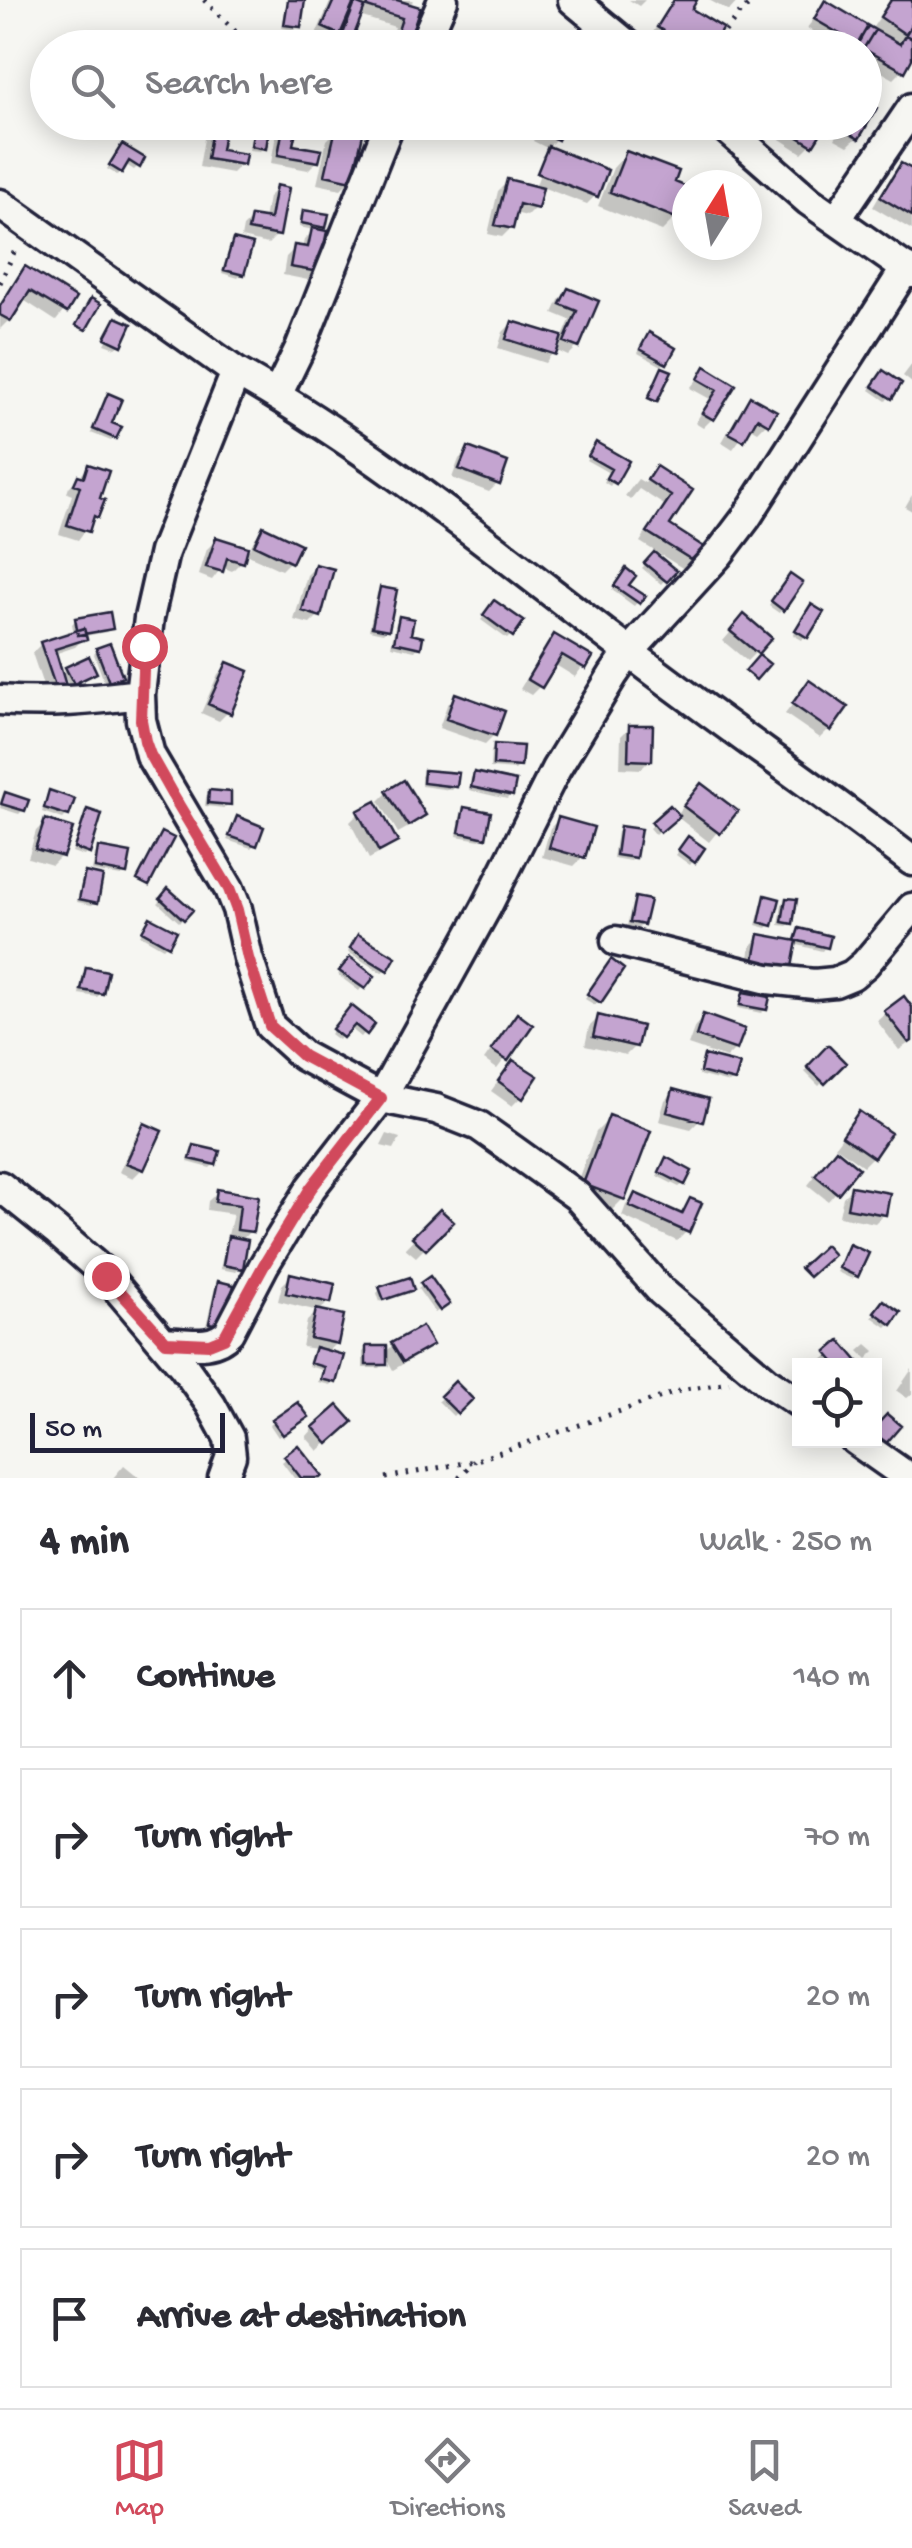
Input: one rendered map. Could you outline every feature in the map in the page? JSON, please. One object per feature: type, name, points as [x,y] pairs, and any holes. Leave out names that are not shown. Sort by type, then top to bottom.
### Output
[{"type":"street","points":[[430,30],[443,0]]},
{"type":"street","points":[[573,0],[609,30]]},
{"type":"street","points":[[836,220],[912,108]]},
{"type":"street","points":[[277,395],[300,348],[383,140]]},
{"type":"street","points":[[166,1342],[209,1344],[224,1338],[311,1188],[381,1098],[486,908],[556,769],[628,652],[718,556],[746,518],[909,270],[836,220],[738,140]]},
{"type":"street","points":[[0,204],[236,372],[277,395],[450,514],[628,652],[912,861]]},
{"type":"street","points":[[236,372],[164,552],[144,646],[141,720],[150,755],[229,889],[270,1026],[303,1056],[381,1098],[436,1109],[479,1126],[576,1196],[660,1291],[792,1399]]},
{"type":"street","points":[[0,700],[42,703],[140,694]]},
{"type":"street","points":[[616,941],[768,978],[814,984],[835,982],[865,964],[912,908]]},
{"type":"street","points":[[0,1186],[106,1276],[166,1342],[212,1405],[229,1438],[231,1456],[223,1478]]},
{"type":"street","points":[[867,1448],[909,1478]]},
{"type":"path","points":[[204,0],[235,30]]},
{"type":"path","points":[[726,30],[754,0]]},
{"type":"path","points":[[0,283],[27,223]]},
{"type":"path","points":[[386,1478],[474,1462],[685,1389],[712,1383],[769,1383]]},
{"type":"path","points":[[459,1478],[474,1462]]},
{"type":"building","points":[[288,0],[305,0],[301,27],[284,25]]},
{"type":"building","points":[[334,0],[355,0],[342,30],[322,27]]},
{"type":"building","points":[[370,0],[397,0],[420,7],[413,30],[398,30],[402,18],[367,7]]},
{"type":"building","points":[[674,0],[697,0],[692,9],[723,28],[662,30],[657,27]]},
{"type":"building","points":[[825,0],[875,30],[833,30],[814,19]]},
{"type":"building","points":[[891,0],[912,0],[912,39],[880,17]]},
{"type":"building","points":[[355,3],[365,7],[356,30],[345,30]]},
{"type":"building","points":[[912,24],[912,59],[905,72],[882,59],[882,34],[900,44]]},
{"type":"building","points":[[210,140],[223,140],[221,150],[246,154],[244,165],[207,159]]},
{"type":"building","points":[[252,140],[267,140],[266,149],[251,146]]},
{"type":"building","points":[[281,140],[294,140],[293,145],[322,150],[319,162],[278,155]]},
{"type":"building","points":[[333,140],[362,140],[352,181],[325,175]]},
{"type":"building","points":[[122,144],[145,158],[140,168],[129,161],[122,173],[109,165]]},
{"type":"building","points":[[548,146],[608,170],[598,197],[537,173]]},
{"type":"building","points":[[626,151],[676,170],[672,170],[672,217],[610,192]]},
{"type":"building","points":[[901,163],[912,169],[912,216],[880,197]]},
{"type":"building","points":[[507,179],[543,188],[538,209],[519,204],[513,229],[495,225]]},
{"type":"building","points":[[276,185],[289,188],[280,236],[248,230],[251,216],[270,219]]},
{"type":"building","points":[[303,210],[329,214],[326,228],[301,223]]},
{"type":"building","points":[[312,228],[327,231],[319,272],[290,267],[294,245],[308,247]]},
{"type":"building","points":[[233,239],[253,244],[244,275],[224,270]]},
{"type":"building","points":[[25,266],[76,298],[67,313],[30,291],[11,321],[0,315],[0,306]]},
{"type":"building","points":[[568,288],[599,301],[579,348],[564,342],[577,311],[560,304]]},
{"type":"building","points":[[91,298],[101,304],[86,330],[76,325]]},
{"type":"building","points":[[116,317],[132,324],[122,346],[105,338]]},
{"type":"building","points":[[512,321],[562,336],[556,355],[506,339]]},
{"type":"building","points":[[649,332],[676,348],[667,364],[640,349]]},
{"type":"building","points":[[705,366],[736,385],[714,420],[702,413],[717,390],[698,379]]},
{"type":"building","points":[[662,367],[672,371],[657,402],[648,398]]},
{"type":"building","points":[[883,370],[902,383],[892,399],[872,386]]},
{"type":"building","points":[[108,393],[122,399],[112,423],[122,427],[116,439],[93,429]]},
{"type":"building","points":[[750,396],[777,411],[769,425],[757,418],[744,441],[729,433]]},
{"type":"building","points":[[596,442],[629,461],[616,484],[606,478],[611,469],[588,456]]},
{"type":"building","points":[[468,447],[508,462],[500,485],[459,469]]},
{"type":"building","points":[[88,464],[109,471],[100,498],[105,500],[89,532],[67,525],[80,486],[74,484],[78,475],[84,477]]},
{"type":"building","points":[[656,466],[693,490],[670,525],[704,547],[695,562],[647,532],[671,496],[647,480]]},
{"type":"building","points":[[263,526],[301,544],[292,563],[254,545]]},
{"type":"building","points":[[216,537],[248,547],[244,563],[227,558],[223,572],[206,567]]},
{"type":"building","points":[[654,552],[677,571],[667,582],[644,563]]},
{"type":"building","points":[[315,564],[334,569],[321,617],[302,611]]},
{"type":"building","points":[[626,568],[636,576],[629,585],[646,596],[640,604],[614,586]]},
{"type":"building","points":[[790,574],[803,583],[784,611],[771,601]]},
{"type":"building","points":[[380,587],[397,590],[389,630],[372,627]]},
{"type":"building","points":[[494,600],[524,621],[513,637],[483,615]]},
{"type":"building","points":[[811,604],[824,612],[808,638],[795,630]]},
{"type":"building","points":[[110,612],[113,629],[78,635],[75,618]]},
{"type":"building","points":[[744,614],[772,638],[758,654],[730,631]]},
{"type":"building","points":[[399,616],[414,619],[411,634],[423,637],[421,648],[394,642]]},
{"type":"building","points":[[84,628],[87,639],[55,649],[67,689],[57,692],[40,642]]},
{"type":"building","points":[[554,634],[593,657],[586,669],[562,655],[542,688],[527,679]]},
{"type":"building","points":[[110,643],[123,677],[109,682],[96,648]]},
{"type":"building","points":[[759,655],[770,664],[756,680],[745,671]]},
{"type":"building","points":[[89,656],[97,673],[74,684],[65,667]]},
{"type":"building","points":[[227,662],[249,671],[231,714],[208,704]]},
{"type":"building","points":[[809,680],[848,707],[831,731],[792,704]]},
{"type":"building","points":[[455,693],[505,711],[496,736],[446,719]]},
{"type":"building","points":[[629,725],[653,725],[652,761],[628,760]]},
{"type":"building","points":[[494,744],[523,746],[521,767],[493,765]]},
{"type":"building","points":[[424,770],[459,773],[457,787],[423,783]]},
{"type":"building","points":[[474,772],[516,781],[513,796],[471,787]]},
{"type":"building","points":[[404,780],[426,815],[408,826],[386,791]]},
{"type":"building","points":[[701,783],[738,811],[720,834],[683,806]]},
{"type":"building","points":[[49,790],[75,799],[69,816],[44,808]]},
{"type":"building","points":[[209,790],[231,792],[231,805],[208,803]]},
{"type":"building","points":[[5,792],[29,800],[25,811],[1,804]]},
{"type":"building","points":[[376,801],[398,842],[379,852],[357,811]]},
{"type":"building","points":[[670,805],[680,816],[660,833],[651,822]]},
{"type":"building","points":[[464,807],[491,812],[486,838],[459,832]]},
{"type":"building","points":[[87,809],[102,814],[90,854],[74,848]]},
{"type":"building","points":[[237,816],[264,827],[257,846],[229,836]]},
{"type":"building","points":[[558,817],[594,827],[585,858],[549,848]]},
{"type":"building","points":[[45,819],[73,828],[63,857],[35,849]]},
{"type":"building","points":[[620,826],[641,829],[636,858],[616,855]]},
{"type":"building","points":[[162,832],[174,838],[149,886],[137,880]]},
{"type":"building","points":[[688,836],[705,848],[695,863],[678,850]]},
{"type":"building","points":[[98,847],[131,853],[127,874],[95,868]]},
{"type":"building","points":[[85,872],[103,876],[98,903],[79,899]]},
{"type":"building","points":[[168,888],[193,910],[184,920],[160,898]]},
{"type":"building","points":[[765,895],[780,899],[773,926],[759,922]]},
{"type":"building","points":[[635,897],[650,900],[644,925],[630,922]]},
{"type":"building","points":[[786,898],[797,899],[793,924],[782,922]]},
{"type":"building","points":[[150,917],[177,931],[169,946],[142,931]]},
{"type":"building","points":[[799,928],[831,936],[828,948],[795,940]]},
{"type":"building","points":[[358,934],[396,957],[388,971],[350,948]]},
{"type":"building","points":[[759,934],[797,941],[792,967],[754,960]]},
{"type":"building","points":[[350,957],[375,976],[365,989],[339,971]]},
{"type":"building","points":[[611,959],[624,969],[601,1003],[587,994]]},
{"type":"building","points":[[86,967],[108,971],[103,994],[81,990]]},
{"type":"building","points":[[743,992],[770,997],[767,1010],[740,1005]]},
{"type":"building","points":[[904,996],[912,1007],[909,1043],[884,1011]]},
{"type":"building","points":[[351,1005],[375,1024],[367,1035],[355,1025],[343,1038],[332,1029]]},
{"type":"building","points":[[517,1013],[533,1025],[508,1061],[491,1050]]},
{"type":"building","points":[[703,1014],[745,1029],[737,1050],[696,1036]]},
{"type":"building","points":[[598,1015],[642,1026],[637,1047],[593,1037]]},
{"type":"building","points":[[828,1045],[846,1063],[825,1084],[807,1067]]},
{"type":"building","points":[[704,1055],[740,1064],[735,1081],[700,1072]]},
{"type":"building","points":[[513,1060],[538,1076],[523,1099],[498,1081]]},
{"type":"building","points":[[673,1089],[709,1099],[703,1122],[667,1112]]},
{"type":"building","points":[[859,1111],[891,1133],[874,1158],[842,1136]]},
{"type":"building","points":[[609,1115],[651,1131],[625,1200],[583,1184]]},
{"type":"building","points":[[144,1123],[162,1131],[144,1170],[126,1163]]},
{"type":"building","points":[[194,1145],[220,1151],[216,1165],[190,1159]]},
{"type":"building","points":[[836,1149],[859,1168],[838,1194],[815,1175]]},
{"type":"building","points":[[666,1157],[692,1171],[685,1185],[659,1172]]},
{"type":"building","points":[[851,1186],[890,1193],[886,1215],[847,1208]]},
{"type":"building","points":[[217,1189],[259,1196],[253,1232],[237,1230],[240,1205],[215,1202]]},
{"type":"building","points":[[635,1193],[682,1214],[690,1198],[702,1203],[689,1233],[629,1206]]},
{"type":"building","points":[[440,1209],[454,1222],[426,1250],[412,1237]]},
{"type":"building","points":[[228,1236],[248,1240],[243,1269],[223,1265]]},
{"type":"building","points":[[849,1244],[869,1253],[858,1277],[839,1268]]},
{"type":"building","points":[[825,1245],[834,1255],[809,1277],[800,1268]]},
{"type":"building","points":[[290,1273],[335,1284],[331,1303],[286,1293]]},
{"type":"building","points":[[430,1276],[450,1304],[440,1311],[420,1283]]},
{"type":"building","points":[[410,1277],[414,1290],[384,1300],[379,1287]]},
{"type":"building","points":[[218,1281],[234,1285],[224,1326],[209,1323]]},
{"type":"building","points":[[883,1300],[901,1312],[892,1325],[874,1312]]},
{"type":"building","points":[[316,1309],[344,1315],[338,1344],[310,1338]]},
{"type":"building","points":[[422,1326],[433,1345],[403,1362],[391,1343]]},
{"type":"building","points":[[840,1340],[855,1358],[831,1358],[826,1352]]},
{"type":"building","points":[[366,1346],[387,1346],[387,1365],[366,1365]]},
{"type":"building","points":[[315,1347],[344,1355],[336,1383],[321,1379],[324,1367],[310,1363]]},
{"type":"building","points":[[455,1381],[473,1399],[458,1414],[440,1396]]},
{"type":"building","points":[[298,1402],[309,1417],[283,1435],[272,1420]]},
{"type":"building","points":[[338,1405],[353,1422],[328,1444],[313,1427]]},
{"type":"building","points":[[887,1414],[901,1426],[883,1447],[882,1446],[882,1419]]},
{"type":"building","points":[[298,1445],[321,1478],[301,1478],[284,1456]]},
{"type":"route","points":[[106,1276],[166,1342],[209,1344],[224,1338],[311,1188],[381,1098],[303,1056],[270,1026],[229,889],[145,741],[140,694],[144,646]]}]
